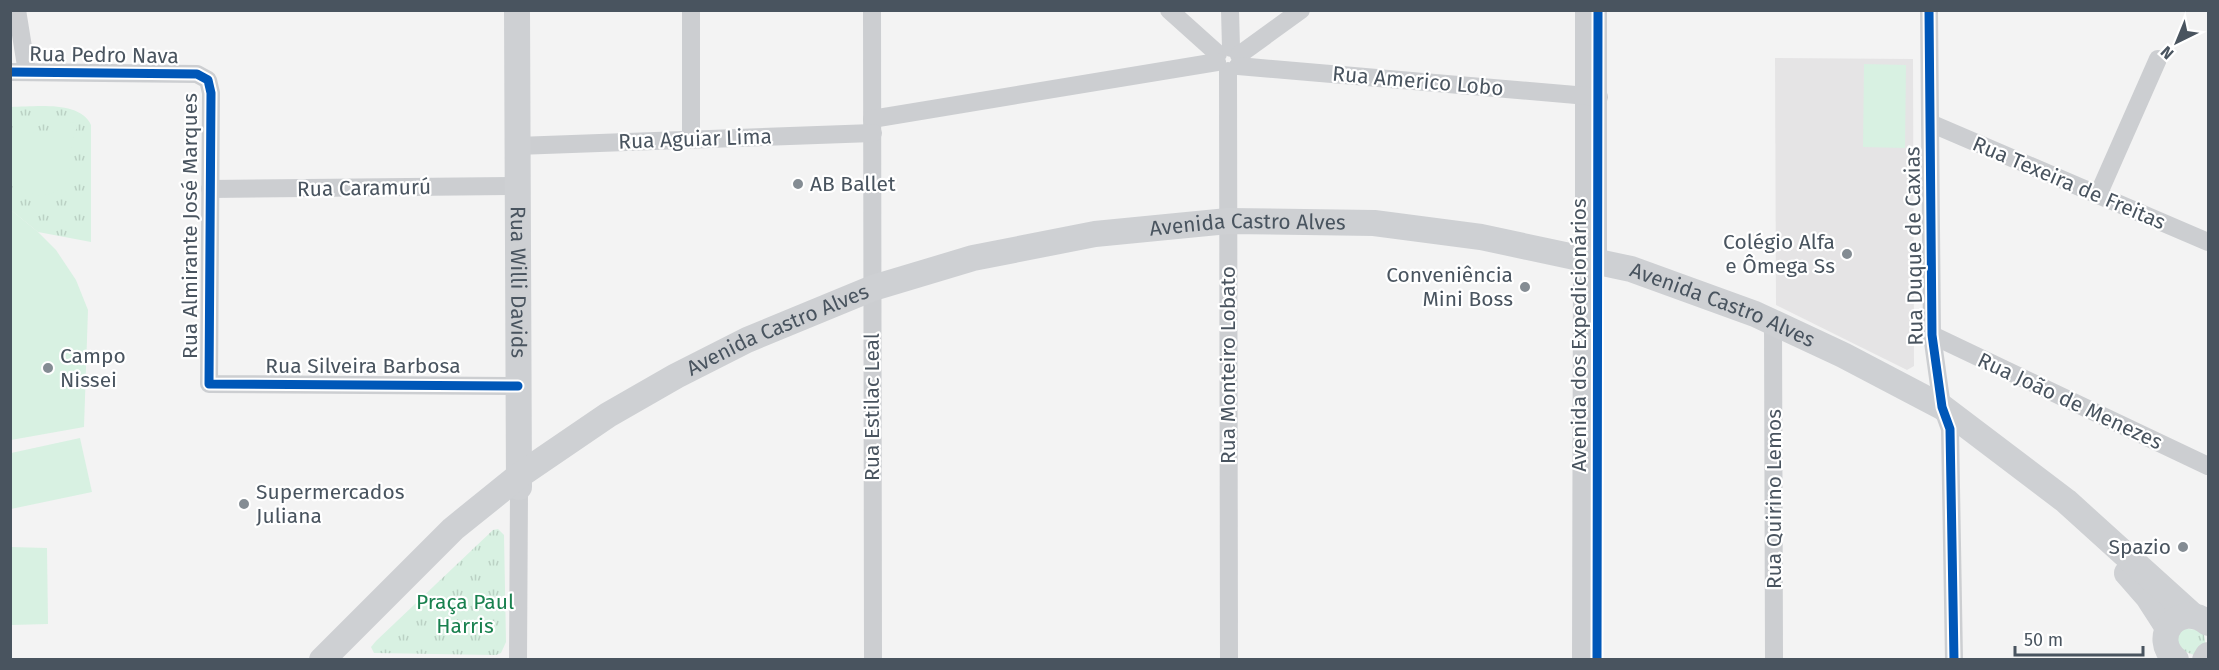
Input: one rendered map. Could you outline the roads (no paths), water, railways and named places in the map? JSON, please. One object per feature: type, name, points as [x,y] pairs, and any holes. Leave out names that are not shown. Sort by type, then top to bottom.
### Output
[{"type":"main road","name":"Rua Willi Davids","points":[[517,10],[520,483]]},
{"type":"main road","name":"Avenida Castro Alves","points":[[322,660],[520,483],[749,345],[873,296],[1096,242],[1228,229],[1374,231],[1477,252],[1591,266],[1678,300],[1774,330],[1904,402],[1946,418],[2062,506],[2117,544],[2200,619]]},
{"type":"main road","name":"Avenida Castro Alves","points":[[2062,506],[2132,578],[2148,597],[2168,628]]},
{"type":"main road","name":"Avenida Castro Alves","points":[[342,660],[418,574]]},
{"type":"main road","points":[[2170,658],[2165,637],[2174,620],[2182,616],[2200,619]]},
{"type":"main road","points":[[2205,660],[2208,656]]},
{"type":"street","points":[[18,10],[19,72]]},
{"type":"street","points":[[691,139],[692,10]]},
{"type":"street","name":"Rua Estilac Leal","points":[[872,10],[873,660]]},
{"type":"street","points":[[1169,10],[1229,59],[1301,10]]},
{"type":"street","name":"Rua Monteiro Lobato","points":[[1229,660],[1230,10]]},
{"type":"street","name":"Avenida dos Expedicionários","points":[[1584,10],[1592,96]]},
{"type":"street","name":"Avenida dos Expedicionários","points":[[1583,660],[1590,436],[1592,96],[1598,10]]},
{"type":"street","name":"Rua Duque de Caxias","points":[[1929,10],[1932,335],[1946,418],[1954,660]]},
{"type":"street","name":"Rua Aguiar Lima","points":[[517,146],[691,139],[873,126],[1229,59]]},
{"type":"street","name":"Rua Americo Lobo","points":[[1229,59],[1592,96]]},
{"type":"street","points":[[2098,195],[2158,59]]},
{"type":"street","name":"Rua Pedro Nava","points":[[19,72],[197,74]]},
{"type":"street","name":"Rua Almirante José Marques","points":[[197,74],[208,80],[211,93],[208,384]]},
{"type":"street","name":"Rua Texeira de Freitas","points":[[1930,123],[2208,242]]},
{"type":"street","name":"Rua Caramurú","points":[[210,189],[518,186]]},
{"type":"street","name":"Rua Quirino Lemos","points":[[1774,330],[1774,660]]},
{"type":"street","name":"Rua João de Menezes","points":[[1932,335],[2208,466]]},
{"type":"street","name":"Rua Silveira Barbosa","points":[[208,384],[518,386]]},
{"type":"street","name":"Avenida dos Expedicionários","points":[[1590,436],[1597,660]]},
{"type":"street","name":"Rua Willi Davids","points":[[518,660],[520,483]]},
{"type":"place","name":"AB Ballet","points":[[798,184]]},
{"type":"place","name":"Colégio Alfa e Ômega Ss","points":[[1847,254]]},
{"type":"place","name":"Conveniência Mini Boss","points":[[1525,287]]},
{"type":"place","name":"Campo Nissei","points":[[48,368]]},
{"type":"place","name":"Supermercados Juliana","points":[[244,504]]},
{"type":"place","name":"Spazio","points":[[2183,547]]},
{"type":"park label","name":"Praça Paul Harris","points":[[465,614]]}]
